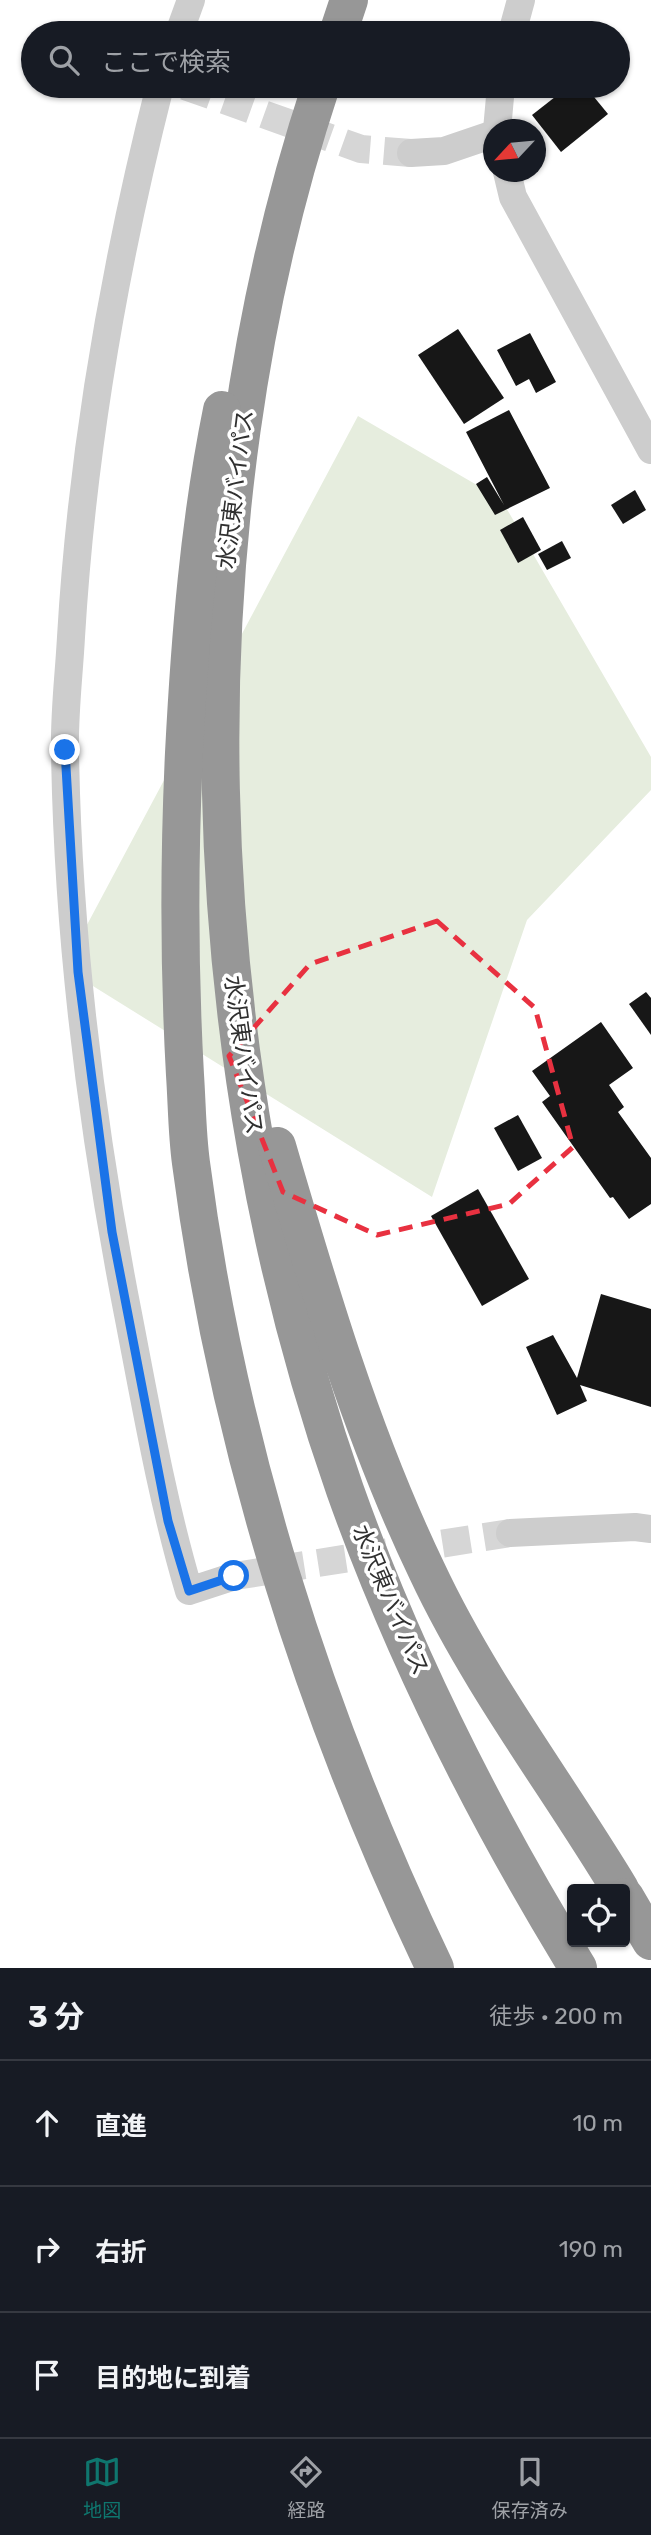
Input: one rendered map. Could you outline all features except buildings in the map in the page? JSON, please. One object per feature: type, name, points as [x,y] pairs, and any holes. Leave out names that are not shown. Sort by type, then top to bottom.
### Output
[{"type":"highway","points":[[342,21],[349,0]]},
{"type":"highway","name":"水沢東バイパス","points":[[317,98],[300,150],[250,368],[224,582],[221,790],[234,992],[263,1192],[300,1345],[345,1491],[401,1631],[467,1770],[578,1968]]},
{"type":"highway","points":[[300,150],[256,265],[233,358],[204,498],[188,669],[180,835],[180,994],[191,1160],[218,1324],[260,1503],[318,1684],[347,1763],[387,1867],[435,1968]]},
{"type":"highway","points":[[234,992],[330,1324],[391,1487],[428,1572],[480,1669],[617,1884]]},
{"type":"highway","points":[[630,1905],[651,1941]]},
{"type":"street","points":[[183,21],[191,0]]},
{"type":"street","points":[[516,21],[522,0]]},
{"type":"street","points":[[157,98],[142,156],[97,384],[77,534],[65,764],[78,972],[112,1232],[168,1521],[189,1591],[234,1576]]},
{"type":"street","points":[[497,119],[499,98]]},
{"type":"street","points":[[411,153],[444,151],[483,138]]},
{"type":"street","points":[[509,182],[513,197],[651,450]]},
{"type":"street","points":[[510,1533],[635,1527],[651,1529]]},
{"type":"highlighted area","points":[[437,921],[535,1008],[573,1147],[509,1204],[377,1235],[283,1192],[229,1056],[310,964]]},
{"type":"green space","points":[[358,416],[501,499],[651,757],[651,790],[527,920],[432,1197],[64,968]]},
{"type":"tunnel","points":[[219,98],[361,149],[411,153]]},
{"type":"tunnel","points":[[235,1576],[510,1533]]},
{"type":"route","points":[[65,750],[78,972],[112,1232],[168,1521],[189,1591],[234,1576]]}]
